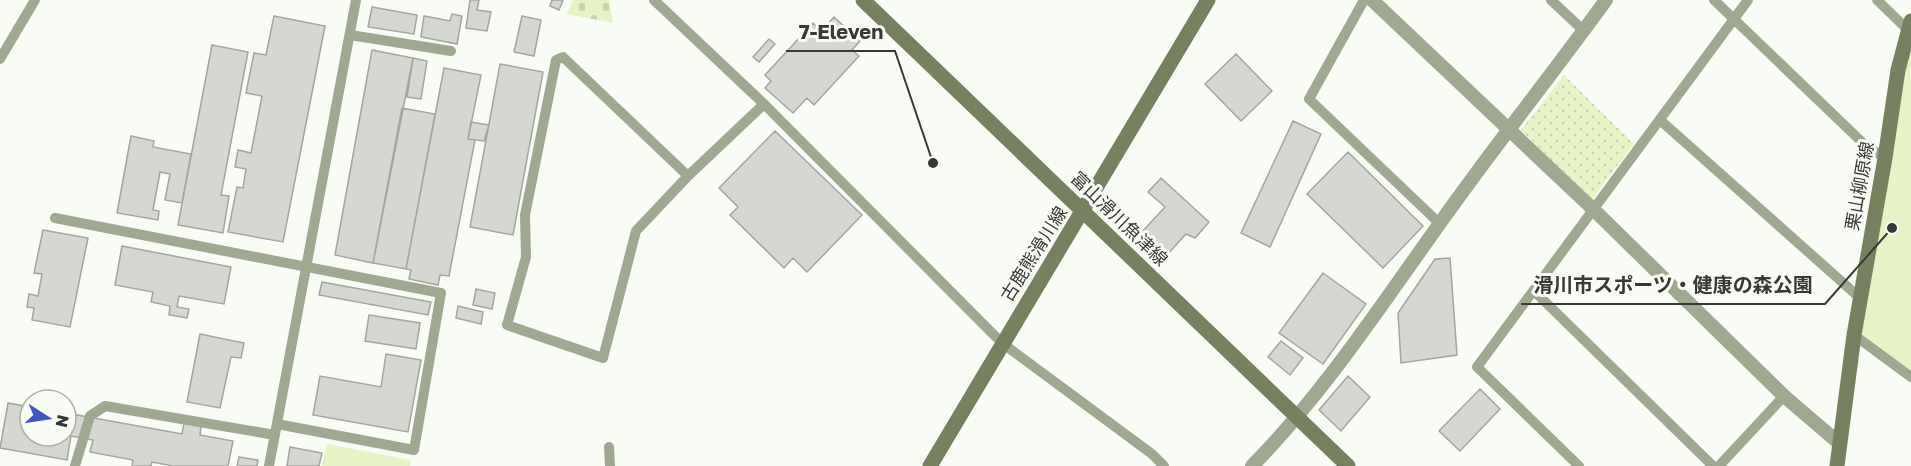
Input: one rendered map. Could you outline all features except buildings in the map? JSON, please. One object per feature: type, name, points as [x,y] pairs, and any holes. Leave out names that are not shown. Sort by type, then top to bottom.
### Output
[{"type":"main road","name":"富山滑川魚津線","points":[[863,0],[1084,211],[1214,340],[1348,466]]},
{"type":"main road","name":"古鹿熊滑川線","points":[[930,466],[1208,0]]},
{"type":"main road","name":"栗山柳原線","points":[[1837,466],[1860,298],[1898,69],[1909,25]]},
{"type":"street","points":[[0,59],[34,0]]},
{"type":"street","points":[[269,466],[356,0]]},
{"type":"street","points":[[654,0],[764,104],[1002,343],[1152,454],[1164,466]]},
{"type":"street","points":[[1364,0],[1309,99],[1439,223]]},
{"type":"street","points":[[1372,0],[1510,129],[1784,396],[1840,444]]},
{"type":"street","points":[[1551,0],[1584,31]]},
{"type":"street","points":[[1252,466],[1334,372],[1439,223],[1606,0]]},
{"type":"street","points":[[1714,0],[1865,145],[1885,158]]},
{"type":"street","points":[[1579,466],[1477,368],[1748,0]]},
{"type":"street","points":[[1877,0],[1909,25]]},
{"type":"street","points":[[1892,0],[1892,13]]},
{"type":"street","points":[[350,35],[452,51]]},
{"type":"street","points":[[688,176],[563,57],[556,60],[525,215],[526,257],[507,325],[603,358],[636,231],[688,176],[764,104]]},
{"type":"street","points":[[1660,120],[1860,298]]},
{"type":"street","points":[[55,218],[441,293],[414,450],[277,424]]},
{"type":"street","points":[[1534,291],[1713,466]]},
{"type":"street","points":[[1854,335],[1911,377]]},
{"type":"street","points":[[1719,466],[1784,396]]},
{"type":"street","points":[[75,466],[90,416],[105,406],[275,435]]},
{"type":"street","points":[[609,447],[610,466]]},
{"type":"green space","points":[[573,0],[609,0],[613,23],[567,14]]},
{"type":"green space","points":[[1911,42],[1911,374],[1854,335]]},
{"type":"green space","points":[[1564,75],[1634,144],[1592,199],[1521,130]]},
{"type":"green space","points":[[327,444],[411,460],[410,466],[322,466]]},
{"type":"place","name":"7-Eleven","points":[[933,163]]},
{"type":"place","name":"滑川市スポーツ・健康の森公園","points":[[1892,228]]}]
